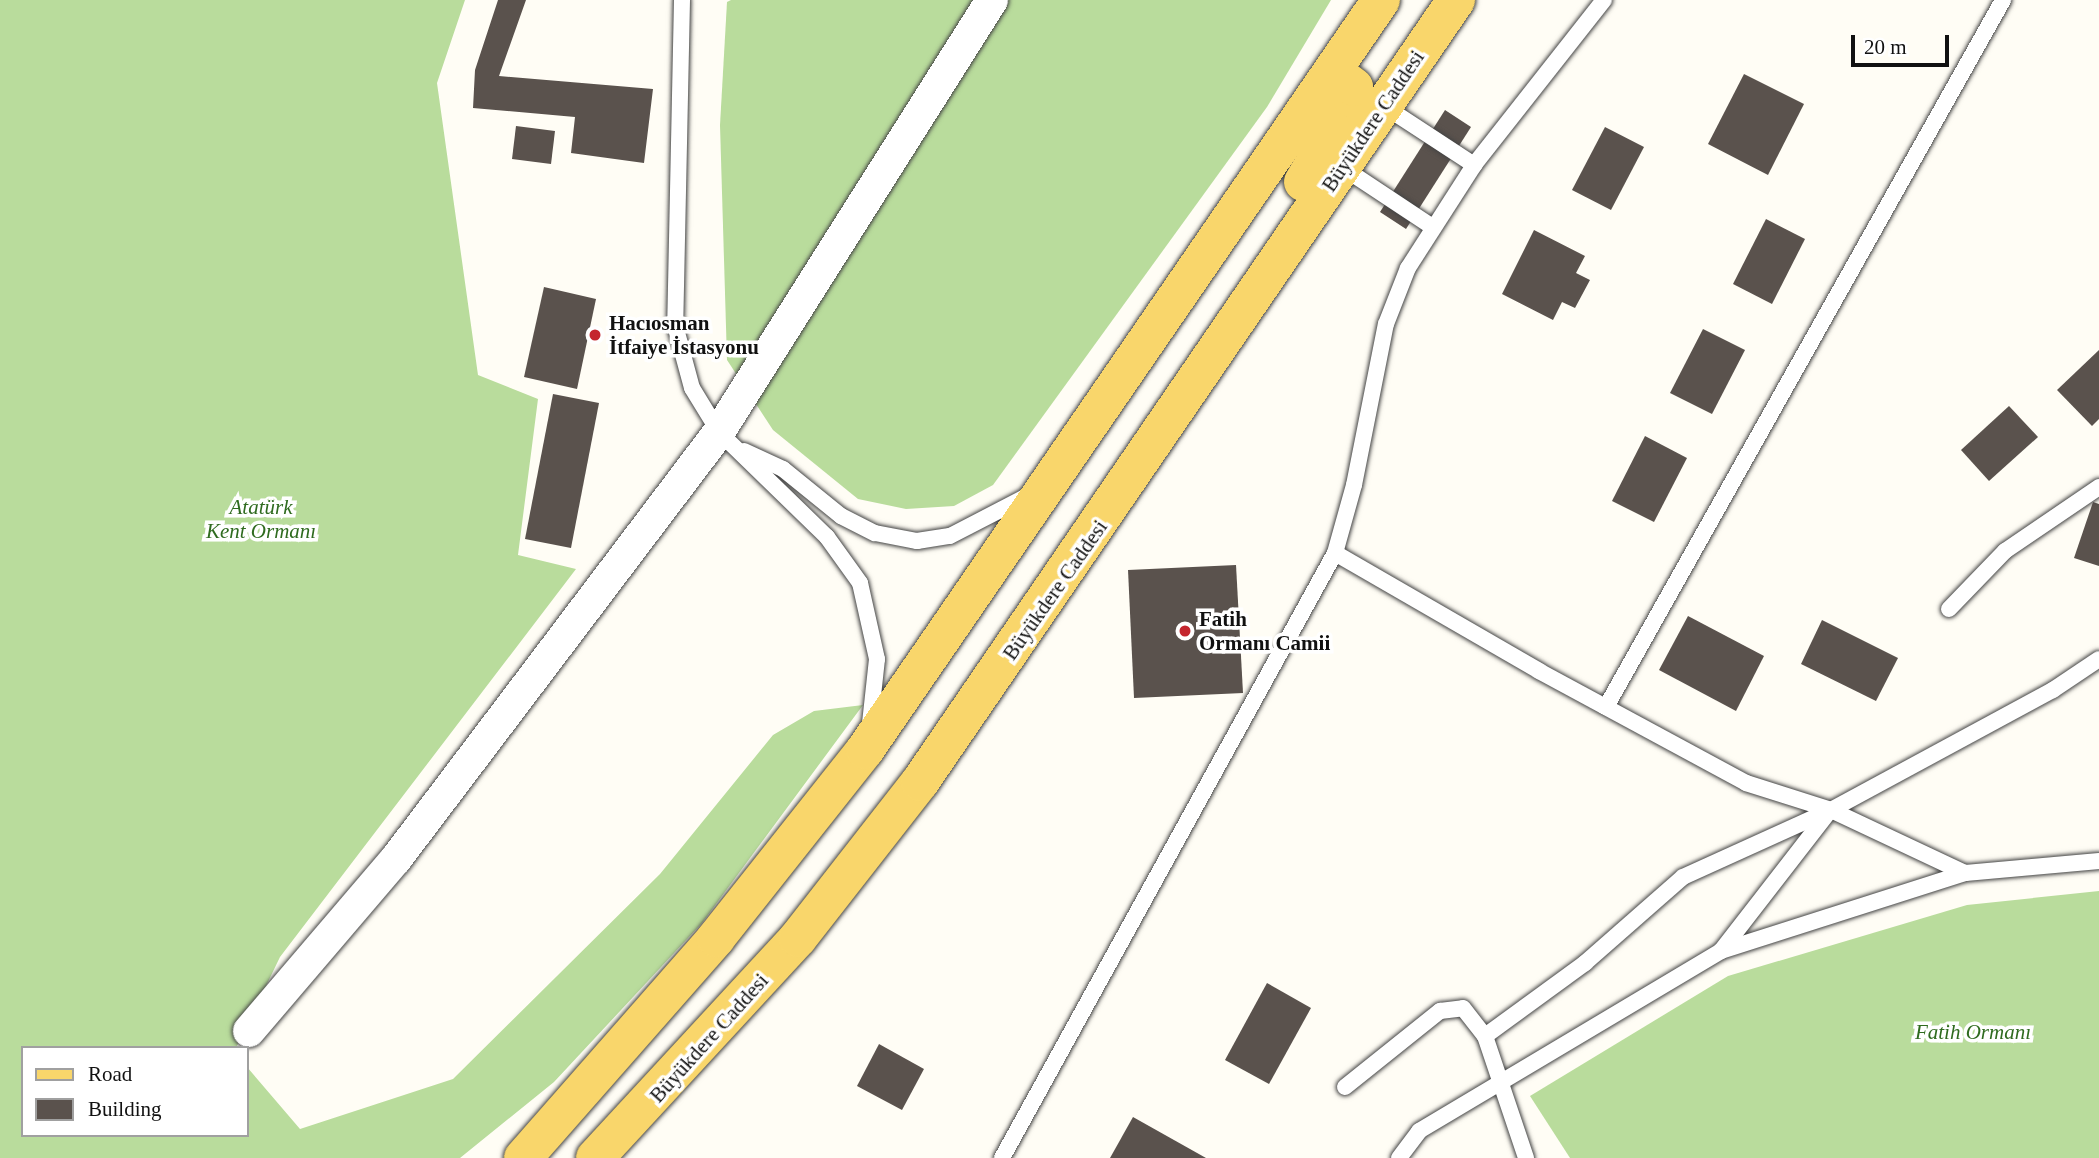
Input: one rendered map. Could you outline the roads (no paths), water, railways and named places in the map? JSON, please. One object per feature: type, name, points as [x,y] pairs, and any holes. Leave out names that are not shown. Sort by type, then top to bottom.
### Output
[{"type":"main road","name":"Büyükdere Caddesi","points":[[603,1154],[798,939],[920,782],[1342,167],[1357,88],[1381,0]]},
{"type":"main road","name":"Büyükdere Caddesi","points":[[554,1120],[716,938],[864,750],[1047,487],[1357,88],[1456,0]]},
{"type":"main road","points":[[1289,245],[1302,184],[1357,88]]},
{"type":"main road","points":[[505,1158],[554,1120]]},
{"type":"main road","points":[[523,1158],[554,1120]]},
{"type":"street","points":[[249,1031],[396,859],[730,441],[992,0]]},
{"type":"lane","points":[[682,0],[675,326],[692,388],[730,441],[827,537],[860,583],[877,659],[864,750]]},
{"type":"lane","points":[[1002,1158],[1335,553],[1354,485],[1386,324],[1408,268],[1431,226],[1474,165],[1604,0]]},
{"type":"lane","points":[[1605,707],[2003,0]]},
{"type":"lane","points":[[1357,88],[1474,165]]},
{"type":"lane","points":[[1342,167],[1431,226]]},
{"type":"lane","points":[[730,441],[783,469],[841,516],[876,533],[917,541],[950,536],[1047,487]]},
{"type":"lane","points":[[1949,609],[2005,551],[2099,487]]},
{"type":"lane","points":[[1335,553],[1605,707],[1746,783],[1831,810],[1965,873]]},
{"type":"lane","points":[[1485,1036],[1585,963],[1683,877],[1831,810],[2053,690],[2099,659]]},
{"type":"lane","points":[[1721,951],[1831,810]]},
{"type":"lane","points":[[1399,1158],[1419,1131],[1721,951],[1965,873],[2099,861]]},
{"type":"lane","points":[[1345,1087],[1440,1011],[1463,1008],[1485,1036],[1526,1158]]},
{"type":"place","name":"Hacıosman İtfaiye İstasyonu","points":[[595,335]]},
{"type":"place","name":"Fatih Ormanı Camii","points":[[1185,631]]},
{"type":"park label","name":"Atatürk Kent Ormanı","points":[[261,519]]},
{"type":"park label","name":"Fatih Ormanı","points":[[1973,1032]]}]
